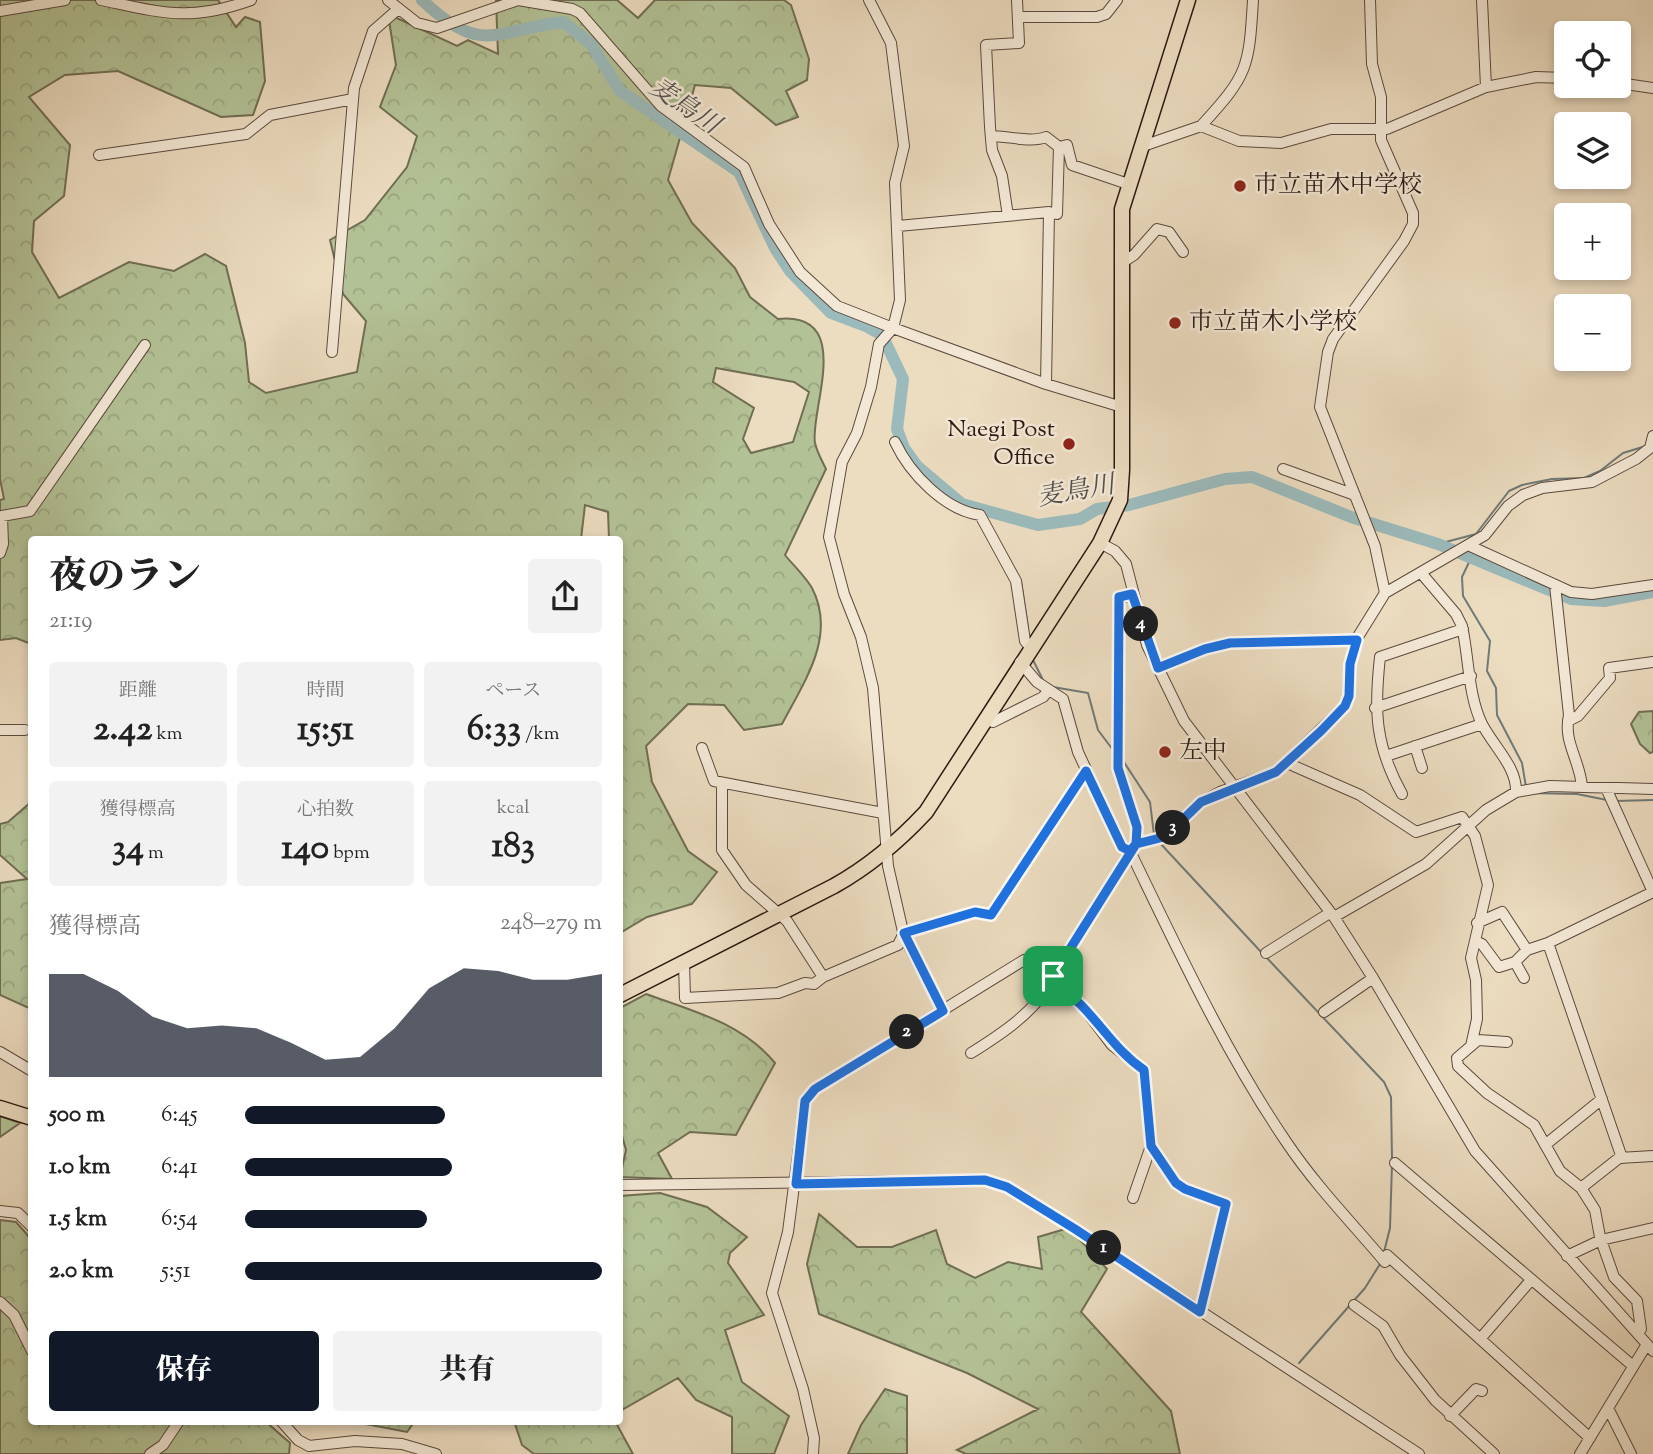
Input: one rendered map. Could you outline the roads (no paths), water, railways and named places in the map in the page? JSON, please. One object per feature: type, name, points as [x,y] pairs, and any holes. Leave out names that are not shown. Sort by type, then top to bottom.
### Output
[{"type":"highway","points":[[623,993],[857,873],[888,850],[926,811],[1020,662],[1100,543],[1117,506],[1122,407],[1122,209],[1188,0]]},
{"type":"highway","points":[[0,1108],[28,1117]]},
{"type":"street","points":[[0,11],[65,0]]},
{"type":"street","points":[[101,0],[184,15],[216,12],[251,0]]},
{"type":"street","points":[[388,0],[397,10],[417,23],[438,28],[518,0],[572,9],[580,13],[661,106],[744,167],[769,224],[800,272],[837,306],[891,331],[1122,407]]},
{"type":"street","points":[[869,0],[887,30],[897,80],[904,146],[895,183],[900,300],[891,331],[881,342],[857,433],[838,474],[838,497],[829,537],[844,594],[861,637],[873,688],[888,866],[904,933],[943,1011]]},
{"type":"street","points":[[1008,216],[1002,176],[991,136],[986,45],[1019,43],[1017,0]]},
{"type":"street","points":[[1018,18],[1097,17],[1106,14],[1116,0]]},
{"type":"street","points":[[1140,147],[1201,126],[1244,73],[1250,43],[1253,0]]},
{"type":"street","points":[[1370,0],[1372,64],[1381,97],[1379,129],[1409,202],[1413,224],[1404,241],[1333,339],[1328,352],[1320,407],[1375,546],[1385,593]]},
{"type":"street","points":[[1482,0],[1486,87]]},
{"type":"street","points":[[332,352],[353,99],[360,63],[373,30],[397,10]]},
{"type":"street","points":[[1201,126],[1238,141],[1293,141],[1331,129],[1379,129],[1404,123],[1441,103],[1486,87],[1536,77],[1554,78]]},
{"type":"street","points":[[1631,85],[1653,88]]},
{"type":"street","points":[[99,155],[246,134],[270,115],[353,99]]},
{"type":"street","points":[[991,136],[1037,141],[1046,138],[1059,147],[1067,145],[1072,164],[1131,185]]},
{"type":"street","points":[[898,226],[1049,212],[1057,214],[1059,147]]},
{"type":"street","points":[[1046,384],[1049,212]]},
{"type":"street","points":[[1123,262],[1157,229],[1169,232],[1183,252]]},
{"type":"street","points":[[0,553],[3,544],[2,516],[30,511],[145,345]]},
{"type":"street","points":[[1020,662],[1049,690],[1063,699],[1086,771],[1122,847],[1133,847],[1155,840],[1201,802],[1269,776],[1287,763],[1345,706],[1349,696],[1350,664],[1357,640],[1385,593],[1422,574],[1485,535],[1508,506],[1523,495],[1542,488],[1592,482],[1650,448],[1653,436]]},
{"type":"street","points":[[895,442],[907,464],[952,506],[961,512],[980,515],[1016,581],[1025,641],[1030,647]]},
{"type":"street","points":[[1283,469],[1355,495]]},
{"type":"street","points":[[1100,543],[1122,557],[1158,668],[1184,721],[1331,915],[1373,978],[1475,1151],[1650,1348],[1633,1366],[1580,1454]]},
{"type":"street","points":[[1470,545],[1555,585],[1592,594],[1653,585]]},
{"type":"street","points":[[1422,574],[1456,614],[1463,629],[1482,724],[1517,779],[1516,792]]},
{"type":"street","points":[[1555,585],[1567,721],[1565,733],[1578,762],[1582,786]]},
{"type":"street","points":[[971,1053],[1007,1030],[1036,1006],[1133,847],[1137,827],[1119,772],[1118,600],[1132,594]]},
{"type":"street","points":[[1402,794],[1386,756],[1375,708],[1380,657],[1463,629]]},
{"type":"street","points":[[1158,668],[1205,649],[1230,643],[1357,640]]},
{"type":"street","points":[[1567,721],[1578,716],[1610,678],[1609,668],[1653,662]]},
{"type":"street","points":[[1375,708],[1471,677]]},
{"type":"street","points":[[985,718],[993,722],[1043,697],[1049,690]]},
{"type":"street","points":[[1386,756],[1482,724]]},
{"type":"street","points":[[0,730],[24,730]]},
{"type":"street","points":[[1415,746],[1422,768]]},
{"type":"street","points":[[702,748],[709,772],[714,780],[722,783],[883,813]]},
{"type":"street","points":[[1287,763],[1360,795],[1416,832],[1462,817],[1470,825],[1487,874],[1487,894],[1471,958],[1476,981],[1478,1019],[1471,1046]]},
{"type":"street","points":[[684,962],[685,998],[778,993],[805,983],[814,984],[823,977],[898,945],[904,933],[975,912],[991,915],[1086,771]]},
{"type":"street","points":[[722,783],[722,850],[761,902],[779,914],[823,977]]},
{"type":"street","points":[[1266,953],[1426,864],[1470,825],[1516,792],[1550,786],[1653,789]]},
{"type":"street","points":[[1475,941],[1482,944],[1499,967],[1515,962],[1527,950],[1548,943],[1653,892],[1650,878],[1606,788]]},
{"type":"street","points":[[1133,847],[1188,968],[1265,1110],[1311,1176],[1386,1259],[1590,1438]]},
{"type":"street","points":[[1478,923],[1502,912],[1527,950]]},
{"type":"street","points":[[1548,943],[1622,1158]]},
{"type":"street","points":[[813,1454],[814,1438],[803,1389],[772,1293],[786,1242],[809,1094],[1024,961],[1053,978],[1057,986],[1087,1011],[1112,1045],[1144,1070],[1151,1146],[1133,1198]]},
{"type":"street","points":[[1515,962],[1524,978]]},
{"type":"street","points":[[1324,1012],[1373,978]]},
{"type":"street","points":[[1507,1042],[1478,1040],[1457,1058],[1458,1066],[1487,1093],[1534,1125],[1563,1175],[1581,1188],[1595,1210],[1601,1240],[1614,1277],[1637,1301],[1641,1329],[1638,1334]]},
{"type":"street","points":[[0,1052],[28,1069]]},
{"type":"street","points":[[1545,1145],[1602,1099]]},
{"type":"street","points":[[1151,1146],[1176,1183],[1226,1204],[1200,1312]]},
{"type":"street","points":[[1581,1188],[1622,1158],[1653,1156]]},
{"type":"street","points":[[1395,1163],[1633,1366]]},
{"type":"street","points":[[623,1185],[985,1180],[1007,1187],[1419,1454]]},
{"type":"street","points":[[0,1211],[18,1213],[28,1223]]},
{"type":"street","points":[[1567,1256],[1601,1240],[1653,1228]]},
{"type":"street","points":[[1480,1339],[1531,1280]]},
{"type":"street","points":[[0,1302],[14,1315],[28,1343]]},
{"type":"street","points":[[1354,1306],[1383,1326],[1400,1355],[1450,1416],[1494,1454]]},
{"type":"street","points":[[1450,1416],[1476,1389],[1482,1391]]},
{"type":"street","points":[[1608,1408],[1631,1454]]},
{"type":"street","points":[[150,1454],[163,1446],[176,1425]]},
{"type":"street","points":[[285,1425],[298,1440],[309,1446],[355,1441],[401,1444],[436,1454]]},
{"type":"street","points":[[296,1454],[298,1440]]},
{"type":"waterway","name":"麦鳥川","points":[[422,0],[442,18],[475,34],[504,34],[563,22],[591,44],[620,91],[739,172],[775,248],[790,271],[831,313],[882,335],[903,379],[897,429],[904,448],[917,466],[962,504],[1038,525],[1080,519],[1097,509],[1129,505],[1225,479],[1252,477],[1351,517],[1438,544],[1571,599],[1604,601],[1653,592]]},
{"type":"waterway","points":[[1438,544],[1476,534],[1509,491],[1522,485],[1552,479],[1584,478],[1600,471],[1623,453],[1646,446]]},
{"type":"waterway","name":"麦鳥川","points":[[983,510],[986,515]]},
{"type":"waterway","points":[[1471,558],[1462,577],[1463,596],[1490,641],[1487,671],[1496,688],[1497,715],[1522,763],[1526,787]]},
{"type":"waterway","points":[[1021,582],[1028,628]]},
{"type":"waterway","points":[[1033,660],[1043,680]]},
{"type":"waterway","points":[[1053,687],[1088,693],[1098,730],[1113,750]]},
{"type":"waterway","points":[[1122,759],[1150,802],[1154,835]]},
{"type":"waterway","points":[[1527,793],[1577,794],[1607,800]]},
{"type":"waterway","points":[[1616,801],[1653,800]]},
{"type":"waterway","points":[[1159,842],[1262,953]]},
{"type":"waterway","points":[[1266,957],[1384,1082],[1391,1097],[1392,1159]]},
{"type":"waterway","points":[[1384,1252],[1390,1228],[1392,1164]]},
{"type":"waterway","points":[[1299,1363],[1365,1288],[1380,1264]]},
{"type":"place","name":"市立苗木中学校","points":[[1240,186]]},
{"type":"place","name":"市立苗木小学校","points":[[1175,323]]},
{"type":"place","name":"Naegi Post Office","points":[[1069,444]]},
{"type":"place","name":"左中","points":[[1165,752]]}]
